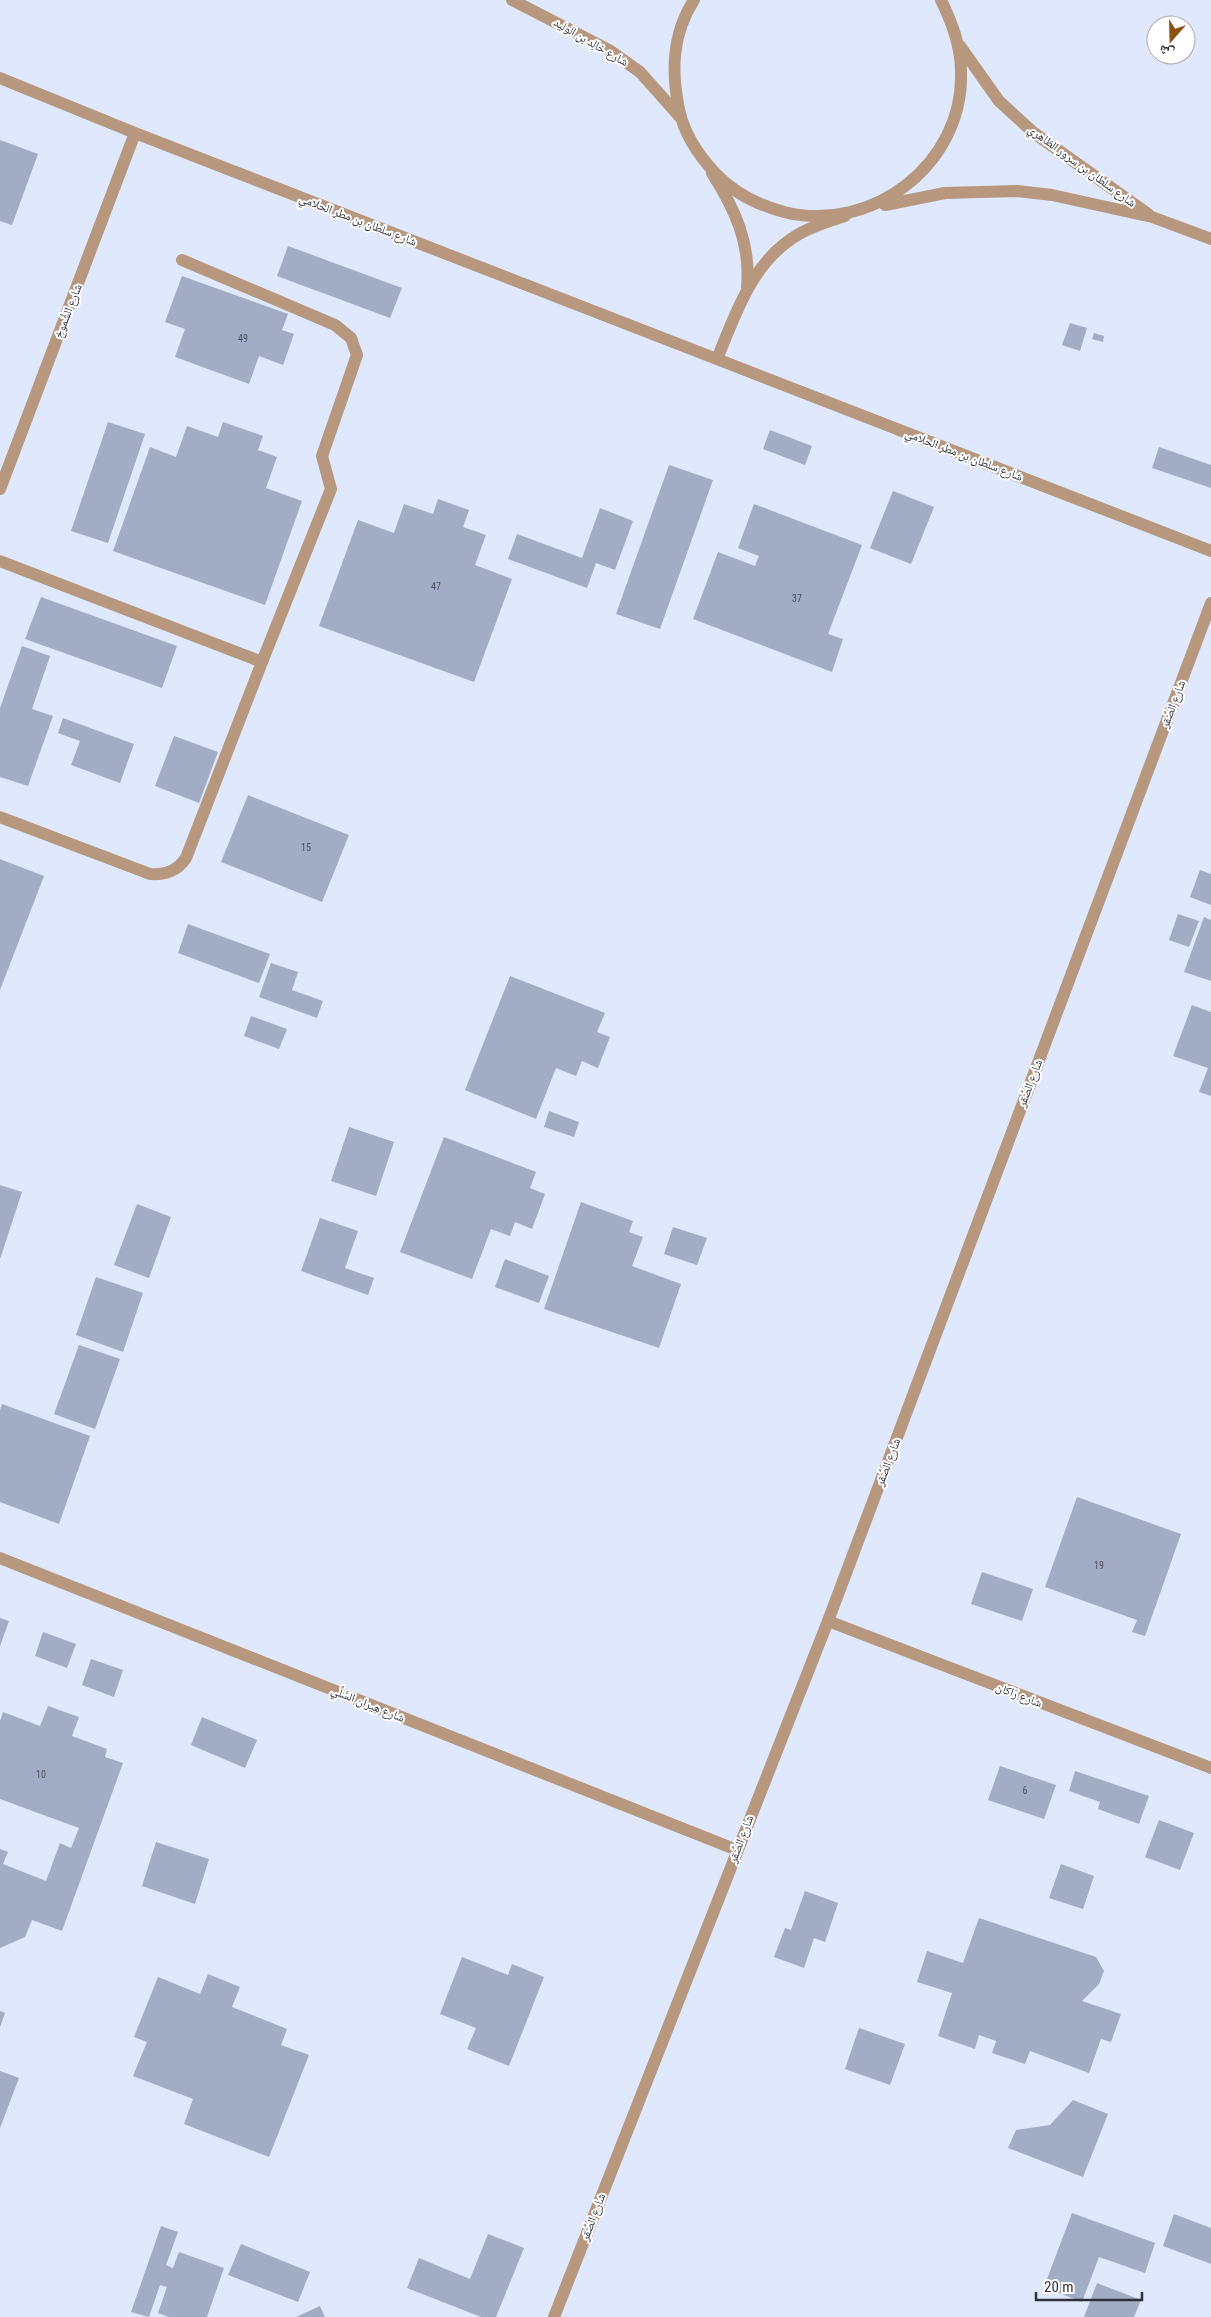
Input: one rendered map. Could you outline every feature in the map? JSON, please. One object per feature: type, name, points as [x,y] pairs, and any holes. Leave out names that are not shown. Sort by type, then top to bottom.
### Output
[{"type":"street","name":"شارع خالِد بن الوليد","points":[[512,0],[609,50],[640,72],[681,119]]},
{"type":"street","points":[[694,0],[686,12],[676,47],[673,83],[681,119],[690,140],[728,197],[744,235],[749,267],[747,287],[717,359]]},
{"type":"street","points":[[703,160],[722,181],[745,197],[771,209],[798,215],[826,217],[854,212],[868,208],[894,195],[917,177],[936,155],[950,129],[959,102],[962,72],[958,44],[951,19],[941,0]]},
{"type":"street","name":"شارع سلطان بن سرور الظاهري","points":[[958,44],[999,100],[1034,133],[1152,217]]},
{"type":"street","name":"شارع سلطان بن مطر الحلامي","points":[[0,78],[135,133],[1211,551]]},
{"type":"street","name":"شارع الشُّموخ","points":[[0,489],[135,133]]},
{"type":"street","name":"شارع سلطان بن سرور الظاهري","points":[[868,208],[945,193],[1017,191],[1052,195],[1152,217],[1211,240]]},
{"type":"street","points":[[747,287],[780,248],[799,234],[854,212]]},
{"type":"street","points":[[0,817],[132,868],[159,874],[175,870],[186,858],[331,490],[322,456],[357,355],[351,338],[335,325],[182,260]]},
{"type":"street","points":[[0,561],[262,662]]},
{"type":"street","name":"شارع الصَّقر","points":[[554,2317],[828,1621],[1211,603]]},
{"type":"street","name":"شارع هِيران السَّلِّي","points":[[0,1558],[737,1850]]},
{"type":"street","name":"شارع رَاكان","points":[[828,1621],[1211,1768]]},
{"type":"building","points":[[0,140],[38,154],[12,225],[0,221]]},
{"type":"building","points":[[288,246],[402,288],[390,318],[277,276]]},
{"type":"building","points":[[182,276],[288,314],[282,330],[294,334],[283,365],[259,356],[249,384],[175,357],[185,329],[165,322]]},
{"type":"building","points":[[1070,323],[1087,328],[1080,351],[1062,345]]},
{"type":"building","points":[[1094,333],[1104,336],[1103,342],[1092,339]]},
{"type":"building","points":[[108,422],[145,434],[108,543],[71,531]]},
{"type":"building","points":[[223,422],[263,436],[258,450],[277,457],[266,488],[302,501],[265,605],[113,551],[150,447],[176,457],[187,426],[218,437]]},
{"type":"building","points":[[770,430],[812,446],[805,465],[763,449]]},
{"type":"building","points":[[1159,447],[1211,465],[1211,488],[1152,468]]},
{"type":"building","points":[[669,465],[713,480],[660,629],[616,614]]},
{"type":"building","points":[[893,491],[934,507],[911,564],[870,548]]},
{"type":"building","points":[[438,499],[469,510],[463,527],[486,535],[475,565],[512,579],[474,682],[319,626],[358,520],[394,533],[404,504],[433,514]]},
{"type":"building","points":[[754,504],[862,545],[828,634],[843,639],[832,672],[693,619],[718,552],[755,566],[759,556],[738,548]]},
{"type":"building","points":[[600,508],[633,521],[615,570],[596,563],[587,588],[508,559],[517,534],[582,558]]},
{"type":"building","points":[[41,597],[177,646],[162,688],[25,639]]},
{"type":"building","points":[[22,646],[50,656],[32,709],[53,716],[28,786],[0,777],[0,708]]},
{"type":"building","points":[[63,718],[134,744],[120,783],[71,765],[80,741],[58,733]]},
{"type":"building","points":[[174,736],[218,752],[199,803],[155,786]]},
{"type":"building","points":[[248,795],[349,835],[322,902],[221,862]]},
{"type":"building","points":[[0,859],[44,876],[0,990]]},
{"type":"building","points":[[1200,870],[1211,874],[1211,905],[1190,897]]},
{"type":"building","points":[[1178,914],[1199,921],[1189,947],[1169,940]]},
{"type":"building","points":[[1204,917],[1211,920],[1211,981],[1184,972]]},
{"type":"building","points":[[188,924],[270,954],[259,983],[178,953]]},
{"type":"building","points":[[271,963],[298,972],[292,990],[323,1001],[317,1018],[259,997]]},
{"type":"building","points":[[510,976],[605,1013],[597,1032],[610,1037],[598,1068],[582,1061],[576,1076],[556,1068],[536,1119],[465,1090]]},
{"type":"building","points":[[1192,1005],[1211,1012],[1211,1096],[1199,1092],[1208,1068],[1173,1056]]},
{"type":"building","points":[[251,1016],[287,1029],[279,1049],[244,1036]]},
{"type":"building","points":[[549,1111],[579,1122],[574,1137],[544,1127]]},
{"type":"building","points":[[349,1127],[394,1142],[376,1196],[331,1181]]},
{"type":"building","points":[[444,1137],[536,1172],[530,1188],[545,1194],[532,1229],[515,1222],[510,1236],[491,1229],[472,1279],[400,1252]]},
{"type":"building","points":[[0,1185],[22,1192],[0,1259]]},
{"type":"building","points":[[581,1202],[633,1221],[629,1232],[643,1237],[632,1266],[681,1284],[659,1348],[544,1309]]},
{"type":"building","points":[[137,1204],[171,1217],[149,1278],[114,1265]]},
{"type":"building","points":[[320,1218],[358,1231],[345,1268],[374,1278],[368,1295],[301,1271]]},
{"type":"building","points":[[673,1227],[707,1238],[697,1265],[664,1254]]},
{"type":"building","points":[[505,1259],[549,1276],[539,1303],[495,1287]]},
{"type":"building","points":[[96,1277],[143,1293],[123,1352],[76,1335]]},
{"type":"building","points":[[79,1345],[120,1359],[95,1429],[54,1414]]},
{"type":"building","points":[[2,1404],[90,1436],[59,1524],[0,1502],[0,1410]]},
{"type":"building","points":[[1077,1497],[1181,1534],[1145,1636],[1132,1632],[1137,1620],[1045,1587]]},
{"type":"building","points":[[982,1572],[1033,1589],[1022,1621],[971,1604]]},
{"type":"building","points":[[0,1618],[9,1621],[0,1646]]},
{"type":"building","points":[[43,1632],[76,1644],[67,1668],[35,1656]]},
{"type":"building","points":[[91,1659],[123,1670],[114,1697],[82,1685]]},
{"type":"building","points":[[48,1706],[79,1717],[72,1736],[107,1749],[105,1757],[123,1763],[62,1931],[32,1920],[25,1937],[0,1948],[0,1849],[8,1852],[3,1864],[46,1881],[60,1843],[71,1848],[79,1828],[0,1799],[0,1721],[3,1712],[40,1726]]},
{"type":"building","points":[[202,1717],[257,1740],[245,1768],[191,1745]]},
{"type":"building","points":[[1000,1766],[1056,1785],[1044,1819],[988,1800]]},
{"type":"building","points":[[1075,1771],[1149,1796],[1139,1824],[1098,1809],[1100,1802],[1069,1791]]},
{"type":"building","points":[[1159,1820],[1194,1833],[1180,1870],[1145,1857]]},
{"type":"building","points":[[156,1842],[209,1859],[195,1904],[142,1886]]},
{"type":"building","points":[[1061,1864],[1094,1876],[1083,1909],[1049,1898]]},
{"type":"building","points":[[805,1891],[838,1903],[825,1942],[814,1938],[804,1968],[774,1957],[785,1928],[791,1930]]},
{"type":"building","points":[[979,1918],[1096,1957],[1104,1971],[1099,1984],[1082,2001],[1121,2014],[1111,2042],[1101,2039],[1089,2073],[1030,2051],[1025,2064],[992,2053],[996,2041],[979,2035],[975,2049],[938,2036],[952,1993],[917,1982],[927,1951],[963,1963]]},
{"type":"building","points":[[462,1957],[508,1975],[512,1964],[544,1977],[509,2066],[467,2049],[476,2028],[440,2014]]},
{"type":"building","points":[[208,1974],[240,1987],[232,2007],[287,2029],[281,2045],[309,2055],[269,2157],[184,2124],[193,2099],[133,2076],[147,2042],[134,2037],[158,1977],[200,1994]]},
{"type":"building","points":[[0,2011],[5,2013],[0,2027]]},
{"type":"building","points":[[859,2028],[905,2044],[890,2085],[845,2069]]},
{"type":"building","points":[[0,2071],[19,2078],[0,2128]]},
{"type":"building","points":[[1073,2100],[1108,2114],[1083,2177],[1008,2148],[1016,2130],[1050,2125]]},
{"type":"building","points":[[1072,2213],[1155,2243],[1145,2273],[1099,2257],[1082,2302],[1044,2287]]},
{"type":"building","points":[[1174,2214],[1211,2228],[1211,2264],[1163,2246]]},
{"type":"building","points":[[161,2226],[178,2232],[166,2265],[173,2268],[179,2252],[224,2268],[207,2317],[169,2317],[158,2313],[167,2287],[160,2285],[149,2317],[131,2312]]},
{"type":"building","points":[[488,2234],[524,2248],[496,2317],[481,2317],[407,2288],[419,2258],[470,2279]]},
{"type":"building","points":[[241,2244],[310,2272],[298,2302],[228,2275]]},
{"type":"building","points":[[1097,2283],[1141,2300],[1134,2317],[1084,2317]]},
{"type":"building","points":[[320,2306],[325,2317],[296,2317]]}]
